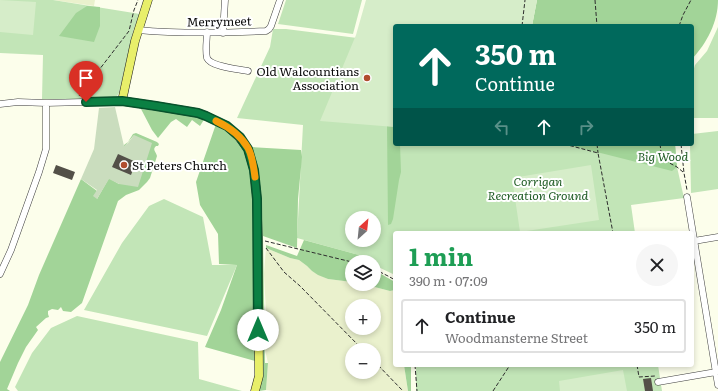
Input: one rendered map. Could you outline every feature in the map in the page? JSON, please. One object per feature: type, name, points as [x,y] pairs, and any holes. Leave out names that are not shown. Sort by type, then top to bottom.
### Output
[{"type":"main road","points":[[148,0],[138,30],[122,101],[198,113],[227,126],[240,137],[248,149],[254,170],[257,199],[258,239],[259,376],[255,391]]},
{"type":"street","points":[[223,33],[225,0]]},
{"type":"street","name":"Merrymeet","points":[[138,30],[223,33],[266,31],[271,26],[280,0]]},
{"type":"street","points":[[207,32],[206,53],[211,62],[215,65],[248,71]]},
{"type":"street","points":[[0,104],[18,102],[74,103],[122,101]]},
{"type":"street","points":[[0,274],[11,250],[46,149],[46,103]]},
{"type":"street","points":[[687,197],[692,231]]},
{"type":"street","points":[[718,237],[694,241],[718,385]]},
{"type":"street","points":[[659,382],[716,372]]},
{"type":"path","points":[[74,103],[129,31],[138,0]]},
{"type":"path","points":[[522,24],[525,0]]},
{"type":"path","points":[[595,0],[597,24]]},
{"type":"path","points":[[680,24],[691,0]]},
{"type":"path","points":[[572,146],[598,153]]},
{"type":"path","points":[[597,146],[612,231]]},
{"type":"path","points":[[660,146],[662,159],[677,167],[684,173]]},
{"type":"path","points":[[681,146],[687,186],[687,197]]},
{"type":"path","points":[[345,260],[263,240],[266,248],[284,272],[300,286],[356,343]]},
{"type":"path","points":[[381,272],[393,279]]},
{"type":"path","points":[[415,367],[417,391]]},
{"type":"path","points":[[493,391],[509,367]]},
{"type":"path","points":[[637,367],[639,377],[655,376],[659,382]]},
{"type":"path","points":[[381,368],[403,391]]},
{"type":"green space","points":[[0,0],[53,0],[140,14],[134,29],[119,93],[117,96],[81,99],[42,99],[43,55],[0,53]]},
{"type":"green space","points":[[0,0],[36,2],[33,35],[0,32]]},
{"type":"green space","points":[[53,0],[95,0],[94,6]]},
{"type":"green space","points":[[286,0],[362,0],[353,34],[278,24]]},
{"type":"green space","name":"Old Walcountians Association","points":[[366,0],[537,0],[532,24],[393,24],[393,127],[320,121],[356,35]]},
{"type":"green space","points":[[537,0],[718,0],[716,16],[711,32],[694,57],[694,24],[532,24]]},
{"type":"green space","points":[[87,6],[100,7],[100,26],[94,42],[59,36],[76,13]]},
{"type":"green space","points":[[718,27],[718,118],[694,118],[694,68],[707,51]]},
{"type":"green space","name":"Corrigan Recreation Ground","points":[[273,29],[286,29],[365,39],[393,88],[393,146],[675,146],[677,167],[684,198],[631,205],[635,231],[393,231],[393,274],[381,268],[381,255],[359,255],[297,238],[303,125],[237,118],[270,47]]},
{"type":"green space","points":[[115,107],[124,146],[134,135],[152,143],[138,187],[119,184],[109,179],[97,199],[93,196],[97,190],[81,179],[94,149],[99,108]]},
{"type":"green space","points":[[141,109],[205,118],[200,126],[192,120],[187,127],[176,119],[171,122],[158,138]]},
{"type":"green space","points":[[216,124],[251,147],[301,150],[302,157],[298,199],[297,248],[263,236],[265,363],[268,363],[266,390],[259,391],[262,363],[205,347],[221,310],[237,265],[219,264],[218,234],[200,205],[196,182]]},
{"type":"green space","points":[[387,126],[393,127],[393,146],[400,146],[401,172],[393,219],[391,224],[388,225]]},
{"type":"green space","points":[[718,131],[718,189],[691,193],[690,146],[694,146],[694,134]]},
{"type":"green space","points":[[136,133],[159,144],[154,149],[157,156],[150,178],[139,190],[126,195],[118,201],[82,303],[71,312],[63,311],[61,307],[58,310],[52,309],[48,311],[49,317],[36,327],[38,330],[26,347],[18,363],[7,389],[10,391],[0,391],[0,362],[28,305],[39,275],[81,179],[97,191],[97,199],[109,178],[119,184],[134,135],[124,147],[124,145],[133,134]]},
{"type":"green space","name":"Big Wood","points":[[573,146],[675,146],[677,167],[672,171]]},
{"type":"green space","name":"Corrigan Recreation Ground","points":[[591,165],[599,220],[520,231],[512,178]]},
{"type":"green space","points":[[164,199],[203,217],[212,265],[237,265],[207,336],[84,310],[122,243],[149,206]]},
{"type":"green space","points":[[304,240],[359,255],[345,255],[345,281],[328,279],[318,275],[299,260],[266,248],[266,245],[297,256]]},
{"type":"green space","points":[[266,248],[299,260],[312,271],[328,279],[345,281],[345,291],[381,291],[381,289],[393,290],[393,367],[404,367],[408,391],[266,390],[268,363],[263,341],[266,312],[264,274]]},
{"type":"green space","points":[[381,274],[393,281],[393,290],[381,289]]},
{"type":"green space","points":[[77,316],[198,342],[199,379],[242,391],[18,391],[15,387],[32,353],[51,328]]},
{"type":"green space","points":[[404,367],[411,367],[411,391],[408,391]]},
{"type":"green space","points":[[416,367],[658,367],[662,391],[416,391]]},
{"type":"green space","points":[[623,370],[627,391],[560,391],[559,381]]},
{"type":"building","name":"St Peters Church","points":[[118,154],[136,162],[131,175],[112,167]]},
{"type":"building","points":[[56,165],[75,172],[72,180],[53,173]]},
{"type":"building","points":[[651,378],[653,391],[645,391],[643,379]]},
{"type":"slow traffic","points":[[216,121],[227,126],[240,137],[248,149],[255,177]]},
{"type":"place","name":"Old Walcountians Association","points":[[367,78]]},
{"type":"place","name":"St Peters Church","points":[[124,165]]},
{"type":"route","points":[[86,102],[122,101],[198,113],[227,126],[240,137],[248,149],[254,170],[257,199],[258,330]]}]
